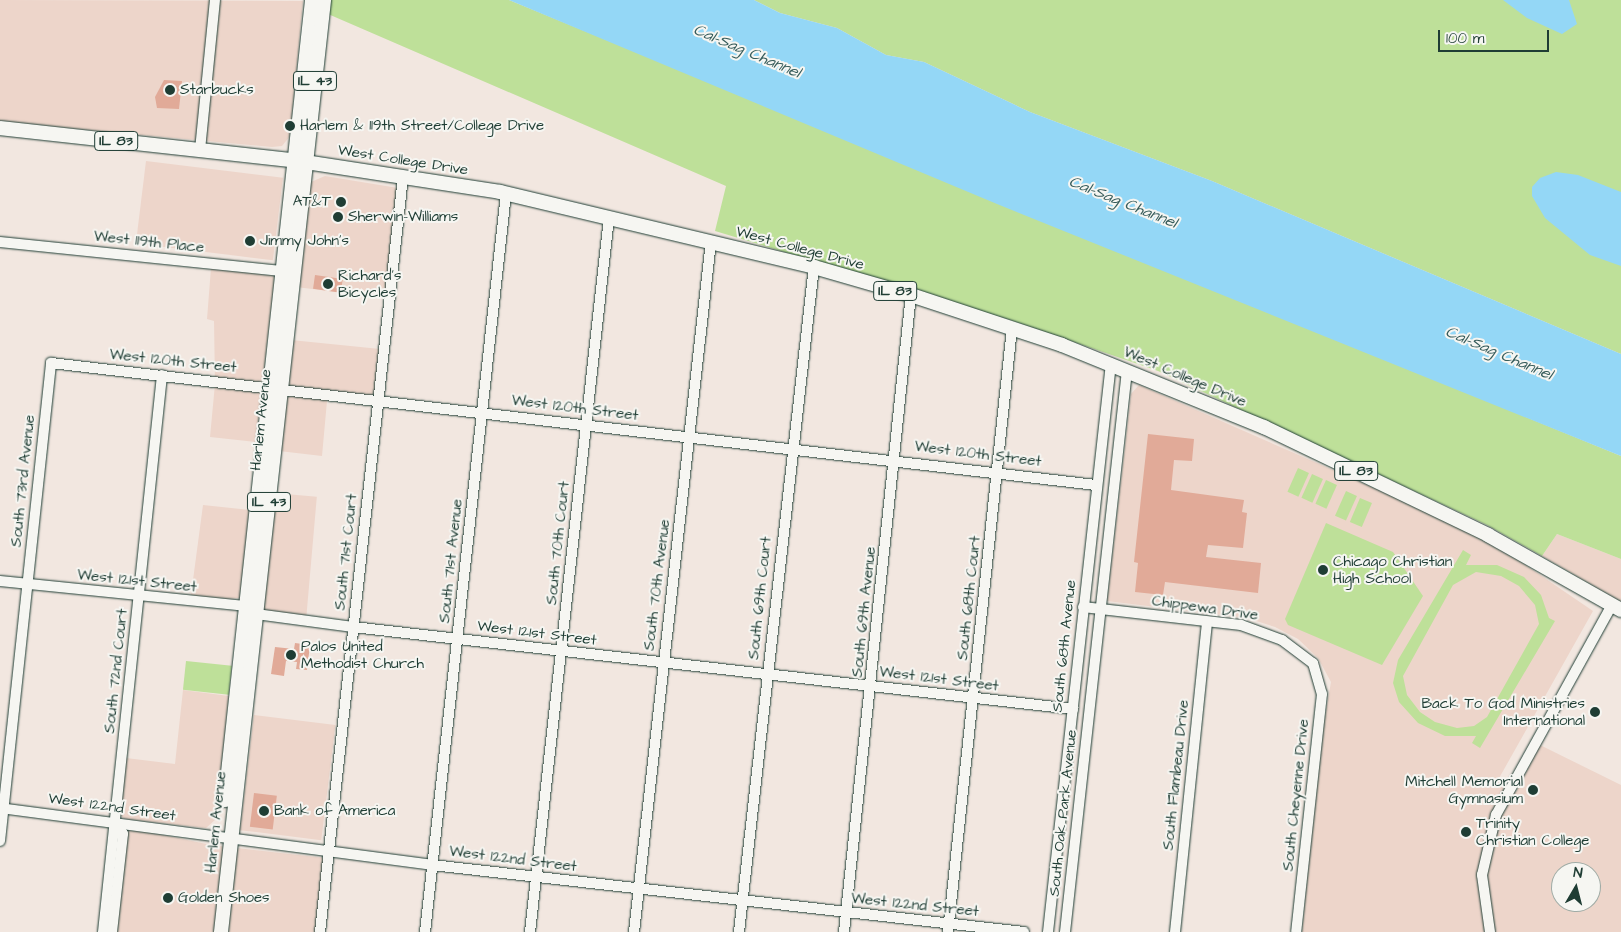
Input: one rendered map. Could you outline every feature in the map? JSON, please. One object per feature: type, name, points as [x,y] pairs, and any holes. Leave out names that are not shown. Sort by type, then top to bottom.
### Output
[{"type":"main road","name":"Harlem Avenue","points":[[221,932],[226,839],[300,161],[312,0]]},
{"type":"main road","name":"Harlem Avenue","points":[[300,161],[324,0]]},
{"type":"main road","name":"West College Drive","points":[[0,128],[300,161],[506,194],[609,216],[711,241],[814,267],[911,295],[1111,363],[1264,427],[1397,489],[1616,607]]},
{"type":"main road","name":"Harlem Avenue","points":[[211,932],[226,839]]},
{"type":"street","points":[[200,150],[215,0]]},
{"type":"street","name":"South 71st Court","points":[[320,932],[403,176]]},
{"type":"street","name":"South 71st Avenue","points":[[425,932],[506,194]]},
{"type":"street","name":"South 70th Court","points":[[530,932],[609,216]]},
{"type":"street","name":"South 70th Avenue","points":[[634,932],[662,662],[690,437],[711,241]]},
{"type":"street","name":"West 119th Place","points":[[0,242],[288,272]]},
{"type":"street","name":"South 69th Court","points":[[739,932],[792,447],[814,267]]},
{"type":"street","name":"South 69th Avenue","points":[[844,932],[896,459],[911,295]]},
{"type":"street","name":"South 68th Court","points":[[949,928],[1012,328]]},
{"type":"street","name":"West 120th Street","points":[[51,362],[998,471],[1096,485]]},
{"type":"street","name":"South 73rd Avenue","points":[[0,841],[2,808],[51,362]]},
{"type":"street","name":"South 68th Avenue","points":[[1048,932],[1111,363]]},
{"type":"street","name":"South Oak Park Avenue","points":[[1065,932],[1127,370]]},
{"type":"street","name":"South 72nd Court","points":[[103,932],[162,375]]},
{"type":"street","name":"West 121st Street","points":[[0,581],[250,610],[353,627],[1072,710]]},
{"type":"street","name":"Chippewa Drive","points":[[1083,607],[1207,622],[1263,631],[1298,649],[1313,663]]},
{"type":"street","points":[[1490,932],[1482,875],[1496,815],[1616,607]]},
{"type":"street","name":"South Flambeau Drive","points":[[1175,932],[1207,622]]},
{"type":"street","name":"South Cheyenne Drive","points":[[1296,932],[1322,694],[1313,663]]},
{"type":"street","name":"West 122nd Street","points":[[2,808],[115,821],[226,839],[846,913],[949,928],[1024,932]]},
{"type":"street","name":"South 72nd Court","points":[[112,932],[123,834],[115,821]]},
{"type":"shaded area","points":[[0,0],[303,1],[290,136],[282,146],[272,147],[0,122]]},
{"type":"shaded area","points":[[146,161],[283,178],[273,260],[136,243]]},
{"type":"shaded area","points":[[325,176],[398,188],[386,298],[296,287],[311,182]]},
{"type":"shaded area","points":[[211,268],[275,275],[256,442],[210,437],[215,384],[214,321],[207,319]]},
{"type":"shaded area","points":[[291,340],[380,349],[375,396],[328,390],[322,456],[279,451]]},
{"type":"shaded area","name":"Chicago Christian High School","points":[[1139,385],[1424,510],[1508,553],[1593,611],[1498,780],[1516,792],[1540,745],[1621,785],[1621,932],[1302,932],[1318,757],[1331,682],[1318,658],[1298,639],[1275,627],[1247,618],[1107,601],[1131,394]]},
{"type":"shaded area","points":[[274,493],[317,497],[306,615],[264,612]]},
{"type":"shaded area","points":[[203,505],[250,510],[240,598],[216,600],[191,595]]},
{"type":"shaded area","points":[[1557,534],[1621,559],[1621,602],[1542,556]]},
{"type":"shaded area","points":[[183,690],[229,696],[216,819],[206,828],[124,819],[119,813],[126,758],[175,764]]},
{"type":"shaded area","points":[[254,715],[335,725],[321,840],[240,830]]},
{"type":"shaded area","points":[[126,827],[211,845],[325,858],[317,932],[115,932]]},
{"type":"green space","points":[[330,0],[509,0],[1621,456],[1621,559],[1557,534],[1542,556],[1487,525],[1158,371],[1013,321],[715,231],[726,186],[328,14]]},
{"type":"green space","points":[[754,0],[1621,0],[1621,354],[1212,181],[1030,112],[924,62],[886,55],[837,28],[780,13]]},
{"type":"green space","points":[[1298,468],[1309,473],[1298,497],[1287,492]]},
{"type":"green space","points":[[1312,474],[1323,479],[1312,503],[1301,498]]},
{"type":"green space","points":[[1326,480],[1337,485],[1326,509],[1315,504]]},
{"type":"green space","points":[[1346,491],[1357,496],[1346,521],[1335,516]]},
{"type":"green space","points":[[1360,498],[1372,503],[1362,527],[1350,522]]},
{"type":"green space","points":[[1326,523],[1393,552],[1423,596],[1382,665],[1288,625],[1285,619]]},
{"type":"green space","points":[[1463,550],[1471,555],[1466,565],[1497,565],[1524,577],[1541,595],[1549,618],[1555,621],[1480,748],[1472,743],[1476,736],[1445,736],[1418,723],[1399,702],[1393,683],[1398,660]],"holes":[[[1476,572],[1501,576],[1519,586],[1535,605],[1539,624],[1487,717],[1474,726],[1457,728],[1435,722],[1420,712],[1407,695],[1403,676],[1453,585]]]},
{"type":"green space","points":[[186,661],[232,666],[229,695],[183,690]]},
{"type":"water","name":"Cal-Sag Channel","points":[[509,0],[754,0],[780,13],[837,28],[886,55],[924,62],[1030,112],[1212,181],[1621,354],[1621,456],[997,204]]},
{"type":"water","points":[[1503,0],[1569,0],[1577,24],[1562,34],[1527,18]]},
{"type":"water","points":[[1556,172],[1578,175],[1621,192],[1621,266],[1590,255],[1545,218],[1532,196],[1532,187],[1540,178]]},
{"type":"building","name":"Starbucks","points":[[164,80],[182,81],[179,109],[157,108],[155,97]]},
{"type":"building","name":"Richard's Bicycles","points":[[315,275],[343,279],[341,293],[313,289]]},
{"type":"building","points":[[1148,434],[1194,439],[1192,461],[1174,460],[1171,490],[1244,500],[1242,512],[1247,513],[1243,548],[1208,545],[1206,557],[1261,563],[1258,593],[1165,582],[1163,595],[1135,592],[1138,563],[1134,562]]},
{"type":"building","name":"Palos United Methodist Church","points":[[295,643],[310,645],[307,670],[296,669],[297,662],[286,661],[284,676],[271,674],[275,647],[294,649]]},
{"type":"building","name":"Bank of America","points":[[254,793],[277,796],[273,830],[250,827]]},
{"type":"place","name":"Starbucks","points":[[170,90]]},
{"type":"place","name":"Harlem & 119th Street/College Drive","points":[[290,126]]},
{"type":"place","name":"AT&T","points":[[341,202]]},
{"type":"place","name":"Sherwin-Williams","points":[[338,217]]},
{"type":"place","name":"Jimmy John's","points":[[250,241]]},
{"type":"place","name":"Richard's Bicycles","points":[[328,284]]},
{"type":"place","name":"Chicago Christian High School","points":[[1323,570]]},
{"type":"place","name":"Palos United Methodist Church","points":[[291,655]]},
{"type":"place","name":"Back To God Ministries International","points":[[1595,712]]},
{"type":"place","name":"Mitchell Memorial Gymnasium","points":[[1533,790]]},
{"type":"place","name":"Bank of America","points":[[264,811]]},
{"type":"place","name":"Trinity Christian College","points":[[1466,832]]},
{"type":"place","name":"Golden Shoes","points":[[168,898]]}]
